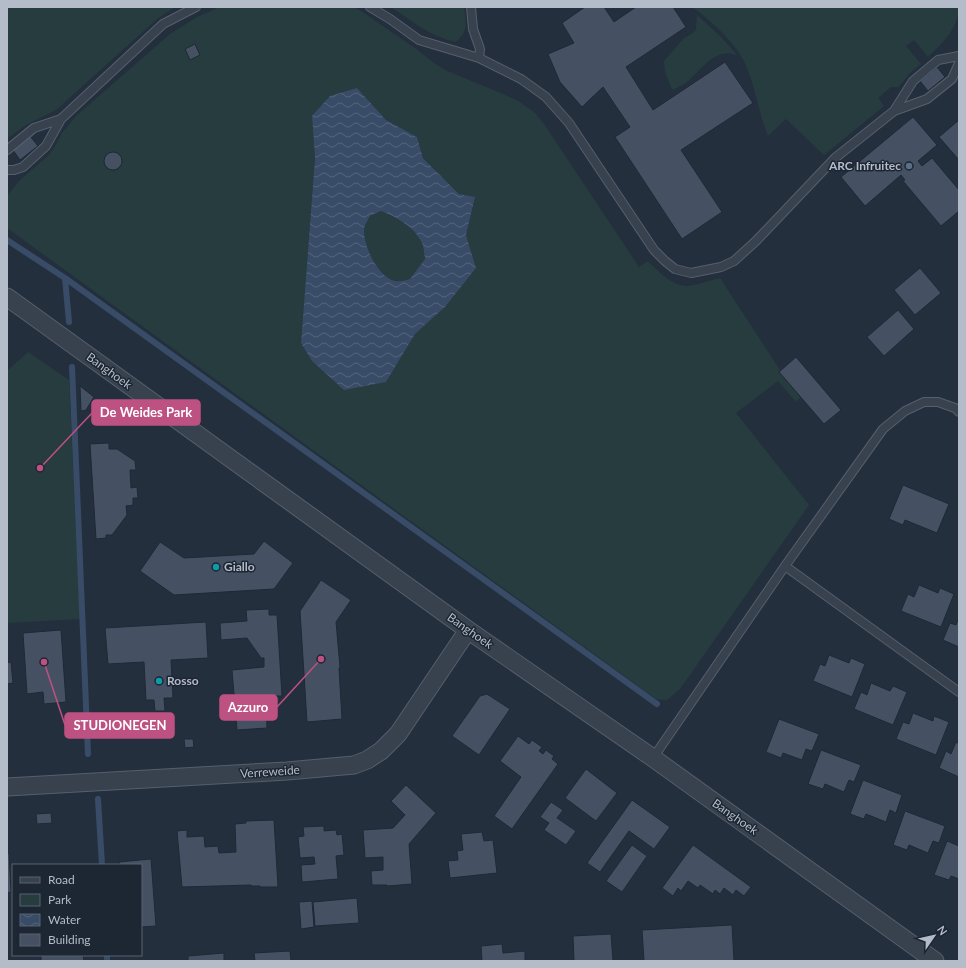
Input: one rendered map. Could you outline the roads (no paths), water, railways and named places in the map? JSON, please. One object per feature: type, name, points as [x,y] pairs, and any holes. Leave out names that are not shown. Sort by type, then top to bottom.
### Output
[{"type":"street","name":"Banghoek","points":[[7,297],[468,630],[653,758],[935,961]]},
{"type":"street","name":"Verreweide","points":[[7,787],[287,771],[354,765],[367,760],[381,751],[398,734],[468,630]]},
{"type":"lane","points":[[7,170],[14,170],[22,167],[46,146],[61,119],[163,24],[196,7]]},
{"type":"lane","points":[[370,7],[420,40],[479,58],[521,78],[546,97],[569,123],[654,250],[675,269],[692,273],[721,267],[734,261],[756,242],[835,158],[894,111],[928,99],[952,79],[959,63]]},
{"type":"lane","points":[[472,7],[473,29],[480,49],[479,58]]},
{"type":"lane","points":[[894,111],[913,81],[938,60],[959,56]]},
{"type":"lane","points":[[7,150],[34,128],[61,119]]},
{"type":"lane","points":[[653,758],[785,566],[883,429],[904,411],[924,402],[938,402],[955,408],[959,412]]},
{"type":"lane","points":[[785,566],[959,692]]},
{"type":"water","points":[[357,88],[386,120],[417,137],[423,158],[459,194],[475,197],[466,235],[476,268],[445,307],[415,334],[386,382],[344,390],[312,361],[301,343],[315,158],[312,116],[330,96]],"holes":[[[381,211],[409,226],[418,236],[423,245],[425,259],[410,279],[395,281],[389,278],[378,268],[369,253],[366,245],[364,228],[370,216]]]},
{"type":"waterway","points":[[7,240],[65,278],[657,704]]},
{"type":"waterway","points":[[65,278],[69,322]]},
{"type":"waterway","points":[[72,367],[88,754]]},
{"type":"waterway","points":[[98,799],[102,864]]},
{"type":"waterway","points":[[107,956],[107,961]]},
{"type":"place","name":"ARC Infruitec","points":[[909,166]]},
{"type":"place","name":"De Weides Park","points":[[40,468]]},
{"type":"place","name":"Giallo","points":[[216,567]]},
{"type":"place","name":"Azzuro","points":[[321,659]]},
{"type":"place","name":"STUDIONEGEN","points":[[44,662]]},
{"type":"place","name":"Rosso","points":[[159,681]]}]
